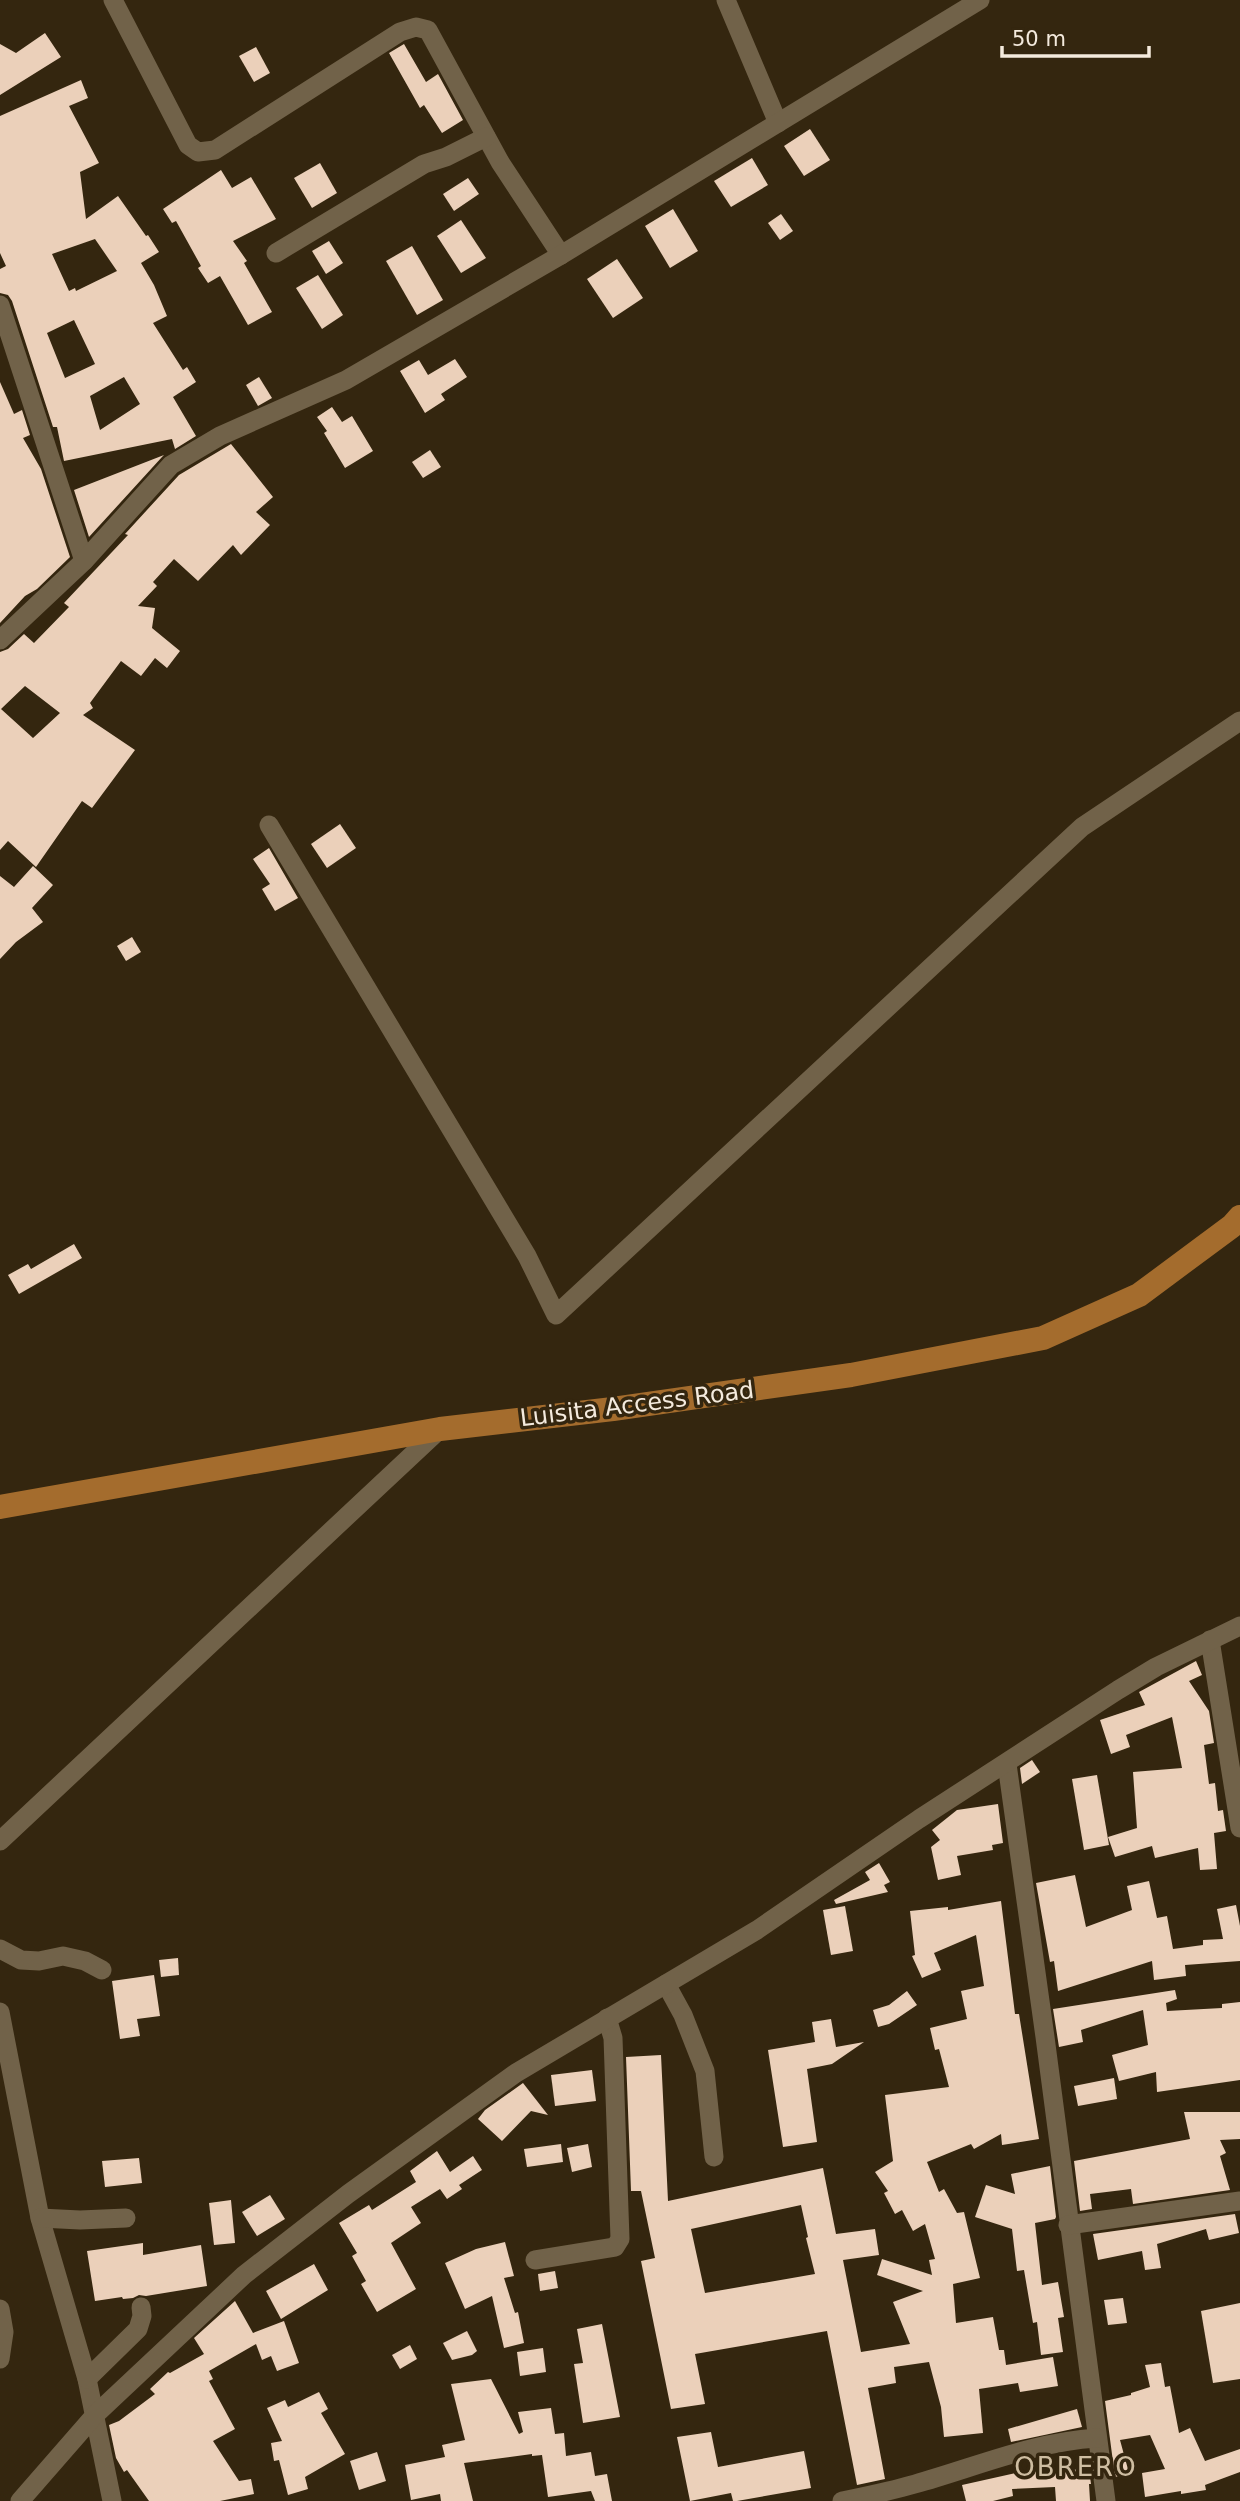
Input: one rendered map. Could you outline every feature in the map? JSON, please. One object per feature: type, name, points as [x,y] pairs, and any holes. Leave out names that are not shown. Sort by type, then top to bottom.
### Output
[{"type":"main road","name":"Luisita Access Road","points":[[0,1507],[440,1429],[613,1409],[851,1375],[1043,1338],[1139,1295],[1232,1226],[1240,1217]]},
{"type":"street","points":[[113,0],[188,145],[198,152],[215,150],[389,39],[415,27],[428,30],[486,138],[561,255]]},
{"type":"street","points":[[726,0],[778,123]]},
{"type":"street","points":[[0,639],[84,561],[172,465],[220,436],[345,380],[561,255],[980,0]]},
{"type":"street","points":[[275,253],[424,164],[486,138]]},
{"type":"street","points":[[0,305],[84,561]]},
{"type":"street","points":[[270,825],[527,1256],[556,1315],[1082,827],[1240,721]]},
{"type":"street","points":[[0,1841],[440,1429]]},
{"type":"street","points":[[20,2501],[95,2415],[244,2275],[348,2194],[516,2073],[775,1918],[919,1819],[1118,1690],[1156,1667],[1240,1626]]},
{"type":"street","points":[[1210,1640],[1240,1828]]},
{"type":"street","points":[[1007,1764],[1106,2501]]},
{"type":"street","points":[[0,1948],[21,1960],[39,1961],[63,1956],[85,1961],[102,1970]]},
{"type":"street","points":[[666,1984],[683,2015],[705,2071],[714,2157]]},
{"type":"street","points":[[0,2012],[40,2218],[87,2379],[112,2501]]},
{"type":"street","points":[[536,2260],[615,2247],[620,2239],[613,2038],[607,2018]]},
{"type":"street","points":[[1068,2225],[1240,2201]]},
{"type":"street","points":[[40,2218],[126,2218]]},
{"type":"street","points":[[87,2379],[138,2329],[142,2316],[141,2307]]},
{"type":"street","points":[[0,2309],[4,2332],[0,2359]]},
{"type":"street","points":[[842,2501],[914,2484],[1033,2447],[1063,2440],[1097,2438]]},
{"type":"building","points":[[45,33],[61,57],[0,95],[0,44],[16,53]]},
{"type":"building","points":[[404,44],[426,82],[438,74],[463,120],[442,133],[424,105],[420,108],[389,53]]},
{"type":"building","points":[[256,47],[270,73],[254,82],[239,56]]},
{"type":"building","points":[[81,80],[88,98],[69,106],[99,163],[80,172],[86,219],[118,196],[146,236],[148,235],[159,252],[141,263],[167,316],[153,323],[183,370],[187,367],[196,382],[173,397],[196,436],[175,449],[172,439],[64,461],[57,427],[53,427],[12,301],[8,295],[0,293],[0,269],[6,266],[0,253],[0,116]],"holes":[[[95,239],[117,271],[76,291],[75,288],[69,291],[52,254]],[[74,320],[95,364],[65,378],[47,333]],[[124,377],[140,404],[100,430],[90,396]]]},
{"type":"building","points":[[810,129],[830,160],[804,176],[784,146]]},
{"type":"building","points":[[752,158],[768,185],[731,207],[714,181]]},
{"type":"building","points":[[320,163],[337,193],[312,208],[294,178]]},
{"type":"building","points":[[221,170],[232,188],[251,177],[276,219],[233,241],[247,261],[244,263],[272,312],[248,325],[220,276],[208,283],[176,221],[172,223],[163,209]]},
{"type":"building","points":[[468,178],[479,194],[454,211],[443,194]]},
{"type":"building","points":[[673,209],[698,251],[670,268],[645,226]]},
{"type":"building","points":[[781,214],[793,231],[780,240],[768,223]]},
{"type":"building","points":[[461,220],[486,258],[461,273],[437,236]]},
{"type":"building","points":[[329,241],[343,263],[326,274],[312,251]]},
{"type":"building","points":[[412,246],[443,300],[417,315],[386,261]]},
{"type":"building","points":[[617,259],[643,298],[613,318],[587,279]]},
{"type":"building","points":[[318,275],[343,315],[322,329],[296,288]]},
{"type":"building","points":[[455,359],[467,377],[441,394],[445,400],[425,413],[400,371],[419,360],[428,375]]},
{"type":"building","points":[[259,377],[272,398],[258,406],[246,385]]},
{"type":"building","points":[[0,382],[14,414],[22,410],[30,435],[23,438],[41,469],[70,557],[37,589],[25,596],[0,623]]},
{"type":"building","points":[[332,407],[342,422],[352,416],[373,451],[345,468],[317,417]]},
{"type":"building","points":[[231,444],[273,497],[256,512],[270,525],[241,555],[233,545],[198,581],[174,559],[153,582],[157,586],[138,606],[155,608],[152,628],[180,651],[167,668],[155,658],[141,676],[121,661],[90,703],[93,708],[83,715],[135,750],[92,808],[82,801],[36,867],[8,841],[0,850],[0,652],[8,649],[24,634],[34,643],[69,607],[64,603],[128,535],[125,534],[179,475]],"holes":[[[25,686],[60,713],[33,738],[1,709]]]},
{"type":"building","points":[[430,450],[441,467],[423,478],[412,462]]},
{"type":"building","points":[[164,455],[162,457],[89,537],[74,490]]},
{"type":"building","points":[[340,824],[356,848],[327,868],[311,844]]},
{"type":"building","points":[[269,848],[298,898],[275,911],[262,889],[270,884],[253,859]]},
{"type":"building","points":[[33,866],[53,885],[32,908],[43,922],[16,942],[0,959],[0,876],[14,887]]},
{"type":"building","points":[[132,937],[141,952],[126,961],[117,946]]},
{"type":"building","points":[[74,1244],[82,1258],[19,1294],[8,1275],[28,1264],[31,1269]]},
{"type":"building","points":[[1196,1661],[1202,1675],[1189,1681],[1209,1711],[1214,1743],[1204,1745],[1209,1784],[1215,1783],[1218,1811],[1223,1810],[1226,1831],[1214,1833],[1217,1869],[1200,1870],[1198,1848],[1155,1858],[1152,1846],[1115,1857],[1108,1837],[1137,1828],[1133,1772],[1182,1768],[1172,1717],[1126,1735],[1130,1747],[1111,1754],[1100,1720],[1145,1705],[1139,1692]]},
{"type":"building","points":[[1032,1760],[1040,1772],[1022,1784],[1020,1768]]},
{"type":"building","points":[[1097,1775],[1109,1845],[1084,1850],[1072,1779]]},
{"type":"building","points":[[998,1804],[1003,1843],[992,1845],[993,1850],[957,1856],[961,1875],[938,1880],[931,1847],[940,1840],[932,1830],[957,1810]]},
{"type":"building","points":[[879,1863],[890,1882],[884,1885],[888,1892],[836,1904],[834,1900],[870,1880],[865,1872]]},
{"type":"building","points":[[1075,1875],[1086,1927],[1132,1910],[1127,1886],[1149,1881],[1157,1918],[1167,1916],[1173,1949],[1203,1945],[1203,1940],[1223,1939],[1217,1909],[1236,1905],[1240,1926],[1240,1961],[1185,1965],[1186,1976],[1154,1980],[1152,1961],[1058,1991],[1036,1883]]},
{"type":"building","points":[[1001,1901],[1015,2014],[1019,2014],[1039,2139],[1002,2145],[1001,2134],[974,2149],[971,2144],[927,2162],[939,2192],[944,2189],[957,2213],[964,2212],[980,2278],[953,2284],[956,2323],[993,2317],[999,2350],[1004,2350],[1006,2365],[1053,2357],[1058,2386],[1020,2392],[1018,2383],[979,2389],[983,2433],[944,2437],[941,2407],[929,2362],[894,2367],[896,2383],[868,2388],[885,2479],[857,2485],[827,2331],[695,2354],[705,2404],[671,2409],[641,2261],[655,2258],[641,2191],[631,2191],[626,2057],[661,2055],[668,2201],[823,2168],[836,2234],[875,2229],[879,2255],[843,2260],[861,2352],[910,2344],[893,2302],[923,2291],[877,2275],[882,2259],[932,2275],[929,2260],[935,2259],[925,2224],[913,2231],[902,2210],[895,2214],[884,2193],[888,2191],[875,2172],[893,2161],[885,2095],[949,2087],[939,2049],[935,2050],[930,2028],[967,2019],[961,1991],[984,1986],[976,1935],[934,1953],[941,1970],[922,1978],[912,1956],[915,1955],[910,1911],[948,1907],[948,1910]],"holes":[[[801,2205],[808,2237],[806,2238],[815,2274],[705,2293],[691,2229]]]},
{"type":"building","points":[[845,1906],[853,1951],[831,1955],[823,1910]]},
{"type":"building","points":[[178,1958],[179,1975],[161,1977],[159,1960]]},
{"type":"building","points":[[154,1975],[160,2016],[137,2019],[140,2036],[120,2039],[112,1981]]},
{"type":"building","points":[[1175,1990],[1177,1999],[1166,2003],[1167,2011],[1222,2008],[1222,2004],[1240,2002],[1240,2080],[1157,2092],[1156,2072],[1119,2081],[1112,2055],[1148,2045],[1143,2010],[1081,2030],[1083,2042],[1059,2047],[1053,2009]]},
{"type":"building","points":[[907,1991],[917,2005],[889,2024],[878,2027],[873,2010],[889,2005]]},
{"type":"building","points":[[831,2019],[836,2047],[864,2042],[832,2064],[807,2069],[817,2142],[783,2147],[768,2050],[815,2042],[812,2022]]},
{"type":"building","points":[[592,2070],[596,2101],[555,2106],[551,2075]]},
{"type":"building","points":[[1114,2078],[1117,2099],[1078,2106],[1074,2086]]},
{"type":"building","points":[[523,2083],[548,2115],[531,2111],[502,2141],[478,2119],[485,2110]]},
{"type":"building","points":[[1184,2112],[1240,2112],[1240,2139],[1220,2140],[1226,2153],[1220,2156],[1230,2190],[1133,2204],[1131,2189],[1090,2194],[1092,2209],[1080,2211],[1074,2161],[1190,2139]]},
{"type":"building","points":[[561,2144],[563,2162],[527,2167],[524,2149]]},
{"type":"building","points":[[588,2144],[592,2167],[572,2172],[567,2148]]},
{"type":"building","points":[[437,2151],[450,2172],[473,2156],[482,2170],[459,2185],[462,2189],[447,2199],[440,2189],[411,2207],[421,2223],[391,2243],[416,2289],[377,2312],[361,2284],[366,2281],[352,2256],[357,2253],[339,2223],[369,2205],[372,2210],[416,2182],[410,2171]]},
{"type":"building","points":[[139,2158],[142,2183],[105,2187],[102,2161]]},
{"type":"building","points":[[1050,2166],[1056,2217],[1035,2223],[1042,2285],[1058,2282],[1064,2317],[1058,2318],[1063,2352],[1041,2355],[1037,2322],[1033,2323],[1024,2270],[1017,2271],[1012,2229],[975,2217],[986,2185],[1015,2194],[1011,2174]]},
{"type":"building","points":[[270,2195],[285,2219],[257,2236],[242,2212]]},
{"type":"building","points":[[231,2200],[235,2243],[214,2245],[209,2203]]},
{"type":"building","points":[[1235,2214],[1239,2233],[1209,2240],[1206,2229],[1157,2244],[1161,2268],[1145,2270],[1142,2251],[1098,2260],[1093,2234]]},
{"type":"building","points":[[505,2242],[514,2276],[504,2278],[515,2313],[518,2312],[524,2343],[504,2348],[492,2296],[465,2309],[445,2263],[476,2249]]},
{"type":"building","points":[[143,2243],[143,2255],[201,2245],[207,2286],[95,2301],[87,2251]]},
{"type":"building","points":[[314,2264],[328,2290],[281,2319],[266,2291]]},
{"type":"building","points":[[555,2271],[558,2288],[540,2291],[538,2274]]},
{"type":"building","points":[[1123,2298],[1127,2323],[1108,2325],[1104,2300]]},
{"type":"building","points":[[235,2301],[253,2333],[284,2321],[299,2363],[277,2371],[271,2356],[262,2360],[256,2344],[209,2371],[213,2379],[209,2381],[235,2429],[213,2441],[239,2481],[251,2479],[254,2494],[220,2501],[149,2501],[127,2470],[124,2472],[116,2458],[109,2425],[119,2421],[155,2394],[150,2389],[168,2372],[204,2354],[194,2338]]},
{"type":"building","points":[[1240,2303],[1240,2379],[1213,2383],[1201,2311]]},
{"type":"building","points":[[602,2324],[620,2417],[583,2423],[574,2364],[583,2363],[577,2329]]},
{"type":"building","points":[[467,2331],[477,2351],[452,2360],[443,2343]]},
{"type":"building","points":[[410,2345],[417,2359],[400,2369],[392,2355]]},
{"type":"building","points":[[543,2348],[546,2372],[520,2376],[517,2352]]},
{"type":"building","points":[[1161,2363],[1165,2387],[1170,2386],[1179,2433],[1190,2428],[1205,2461],[1240,2449],[1240,2472],[1205,2485],[1206,2490],[1145,2497],[1142,2473],[1165,2469],[1150,2435],[1120,2440],[1129,2473],[1115,2477],[1105,2401],[1150,2387],[1145,2365]]},
{"type":"building","points":[[491,2379],[519,2434],[523,2432],[518,2412],[551,2408],[555,2434],[564,2433],[566,2456],[591,2452],[595,2476],[607,2474],[612,2501],[595,2501],[591,2491],[548,2497],[542,2455],[532,2454],[464,2463],[473,2501],[441,2501],[440,2494],[411,2500],[405,2465],[445,2457],[442,2445],[465,2440],[451,2384]]},
{"type":"building","points":[[319,2392],[328,2409],[321,2413],[345,2454],[305,2477],[308,2489],[288,2495],[279,2460],[274,2461],[271,2443],[282,2441],[267,2408],[285,2400],[288,2407]]},
{"type":"building","points":[[1077,2409],[1082,2427],[1011,2442],[1008,2429]]},
{"type":"building","points":[[711,2432],[718,2467],[804,2451],[811,2488],[737,2501],[733,2501],[731,2493],[690,2501],[677,2437]]},
{"type":"building","points":[[377,2452],[386,2481],[359,2490],[350,2461]]},
{"type":"building","points":[[1089,2469],[1090,2501],[1056,2501],[1055,2487],[1012,2489],[1013,2496],[993,2501],[966,2501],[962,2485],[1020,2472]]},
{"type":"district","name":"OBRERO","points":[[1076,2467]]}]
